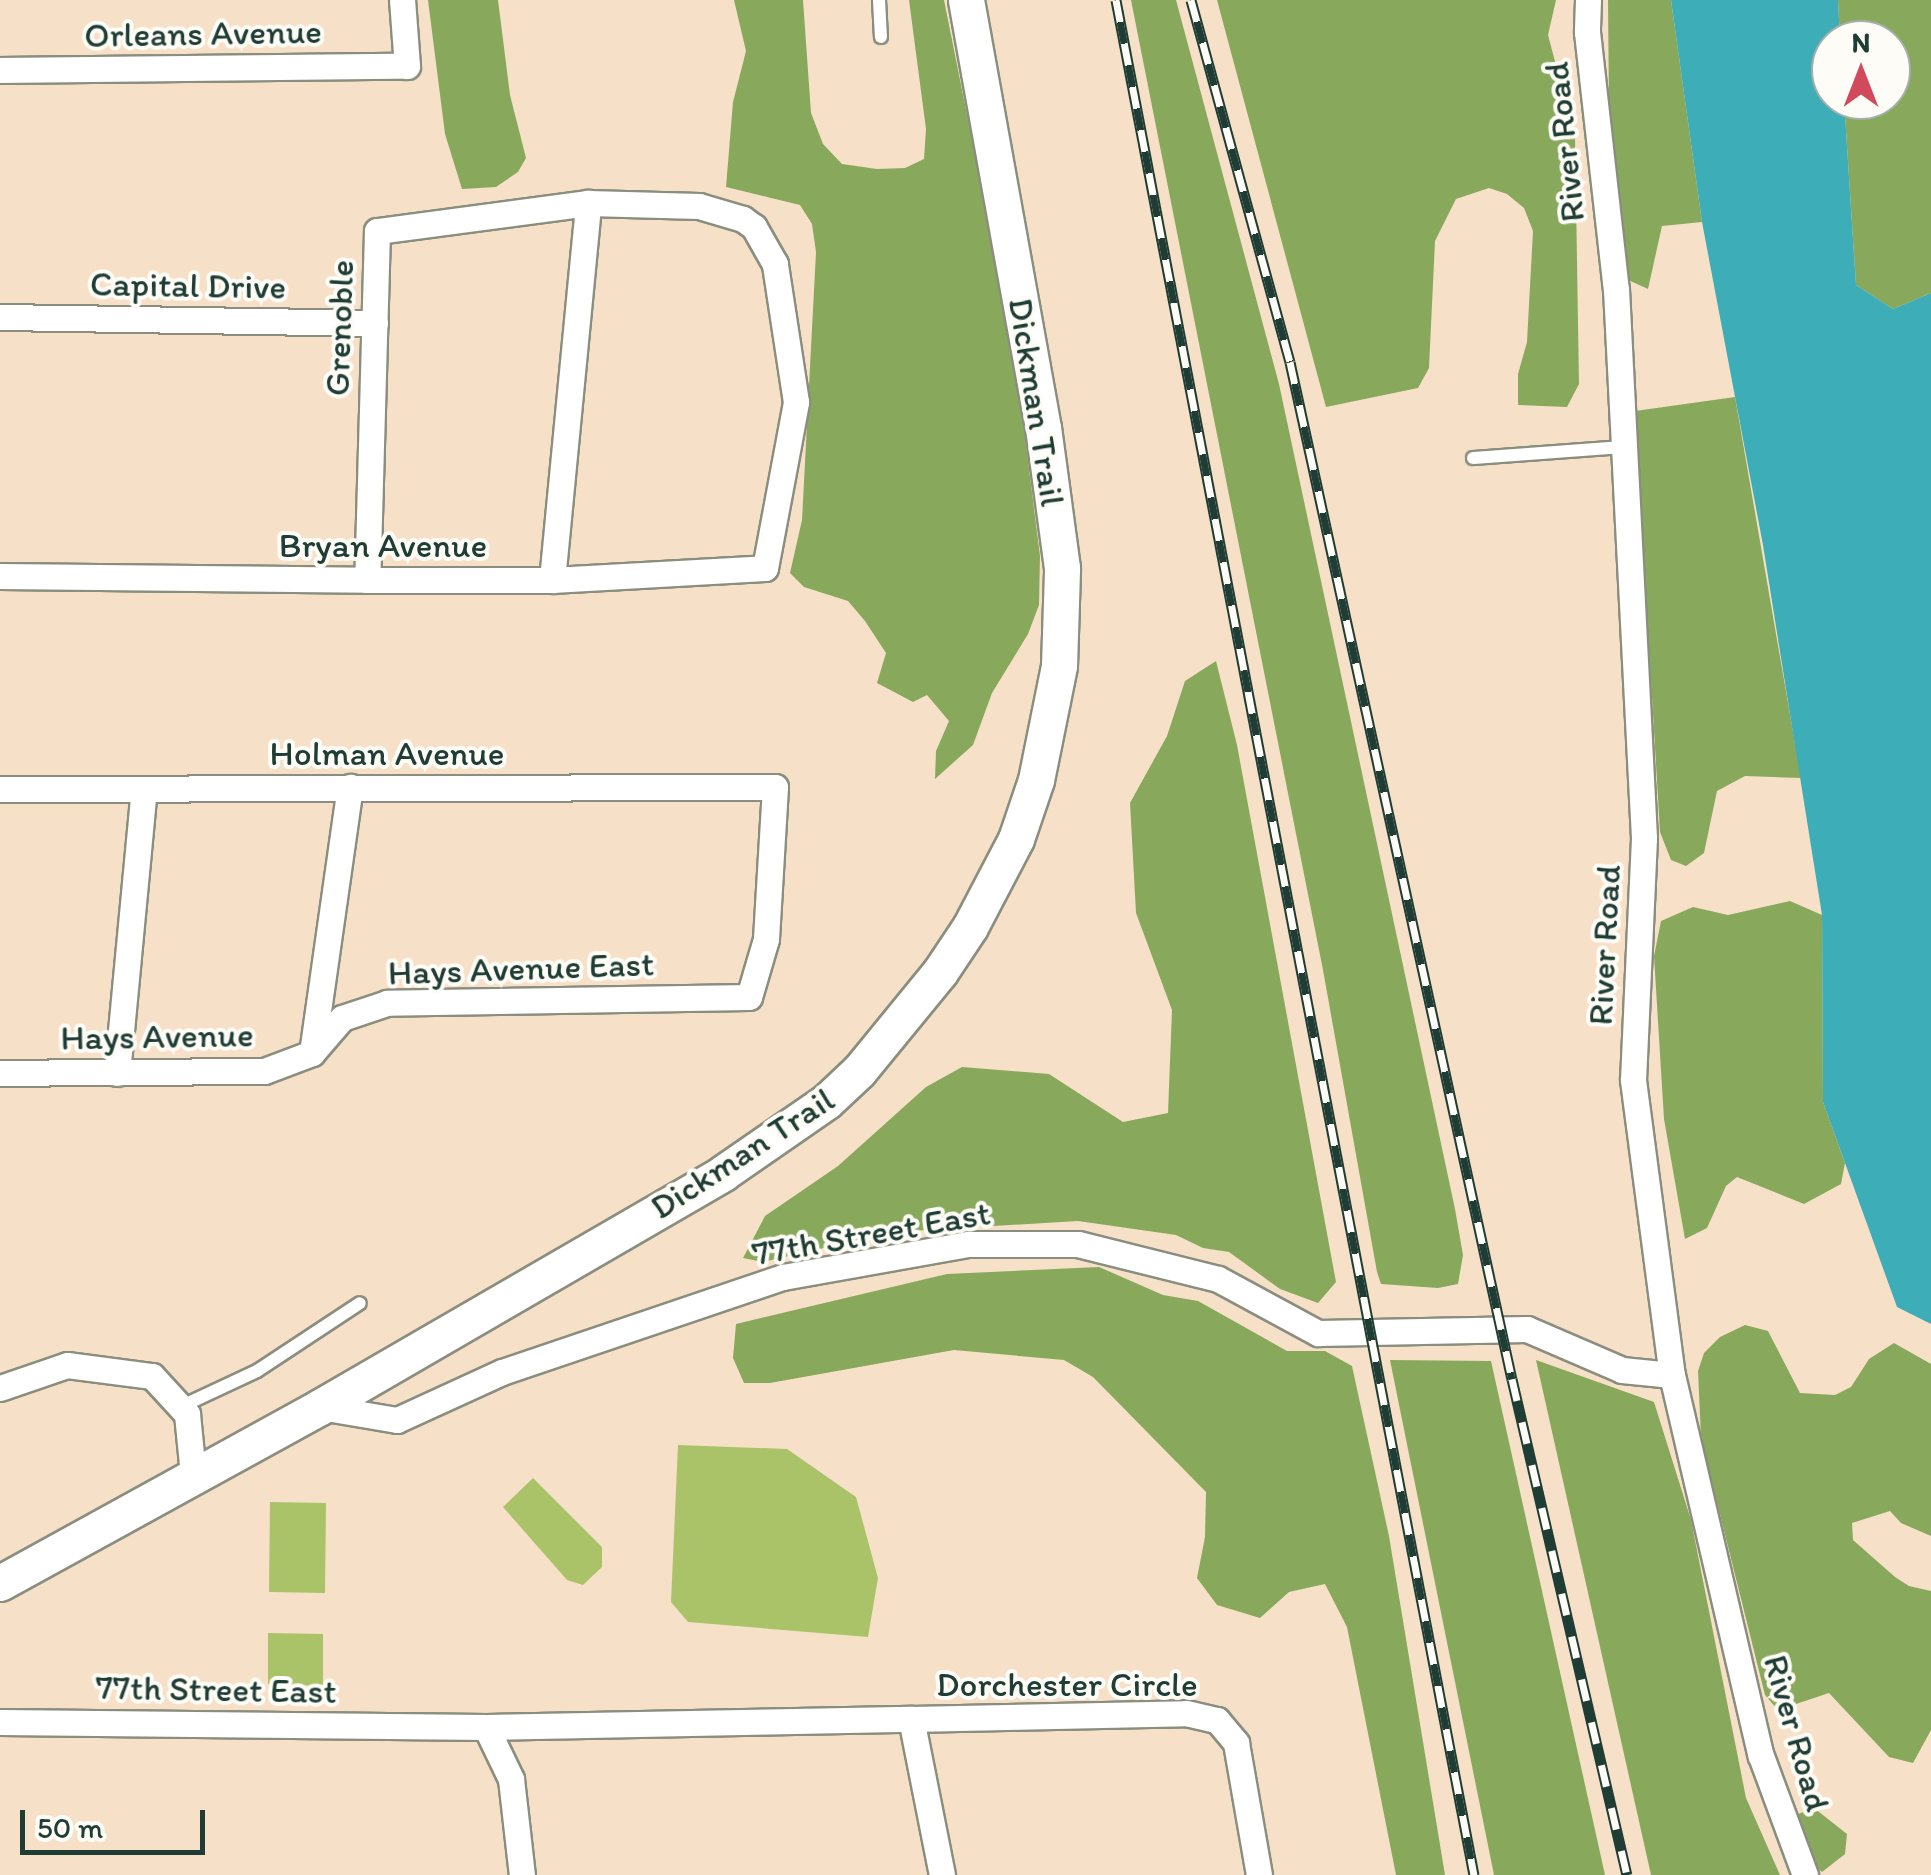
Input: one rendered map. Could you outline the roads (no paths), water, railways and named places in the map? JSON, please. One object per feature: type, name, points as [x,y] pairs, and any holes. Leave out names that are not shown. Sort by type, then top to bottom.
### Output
[{"type":"street","name":"Orleans Avenue","points":[[0,70],[407,66],[402,0]]},
{"type":"street","name":"Dickman Trail","points":[[0,1583],[320,1407],[724,1173],[828,1101],[884,1044],[940,972],[979,912],[1016,839],[1052,713],[1059,666],[1062,568],[1043,428],[966,0]]},
{"type":"street","name":"River Road","points":[[1588,0],[1587,32],[1616,288],[1644,838],[1633,1080],[1672,1375],[1761,1756],[1806,1875]]},
{"type":"street","name":"Bryan Avenue","points":[[0,576],[552,580],[765,568],[796,402],[775,264],[754,228],[720,211],[588,203]]},
{"type":"street","name":"Grenoble","points":[[367,580],[377,231],[588,203]]},
{"type":"street","points":[[552,580],[588,203]]},
{"type":"street","name":"Capital Drive","points":[[0,318],[374,323]]},
{"type":"street","points":[[312,1052],[350,787]]},
{"type":"street","name":"Holman Avenue","points":[[0,789],[774,787],[766,939],[749,997]]},
{"type":"street","points":[[117,1073],[144,790]]},
{"type":"street","name":"Hays Avenue East","points":[[312,1052],[342,1018],[387,1003],[749,997]]},
{"type":"street","name":"Hays Avenue","points":[[0,1073],[264,1071],[312,1052]]},
{"type":"street","name":"77th Street East","points":[[320,1407],[397,1420],[502,1372],[783,1277],[968,1244],[1078,1244],[1200,1274],[1218,1279],[1318,1333],[1527,1329],[1622,1370],[1672,1375]]},
{"type":"street","points":[[0,1388],[68,1364],[152,1376],[187,1414],[193,1474]]},
{"type":"street","name":"Dorchester Circle","points":[[942,1875],[912,1719],[1186,1713],[1218,1720],[1236,1744],[1259,1875]]},
{"type":"street","name":"77th Street East","points":[[0,1722],[486,1726],[912,1719]]},
{"type":"street","points":[[486,1726],[511,1778],[522,1875]]},
{"type":"lane","points":[[879,0],[880,37]]},
{"type":"lane","points":[[1472,458],[1624,447]]},
{"type":"lane","points":[[180,1407],[257,1371],[360,1303]]},
{"type":"water","points":[[1671,0],[1838,0],[1839,20],[1811,20],[1811,120],[1845,120],[1856,285],[1893,309],[1931,293],[1931,1324],[1897,1307],[1823,1102],[1822,915],[1763,545],[1702,222]]},
{"type":"railway","points":[[1116,0],[1474,1875]]},
{"type":"railway","points":[[1191,0],[1290,362],[1512,1379],[1627,1875]]}]
